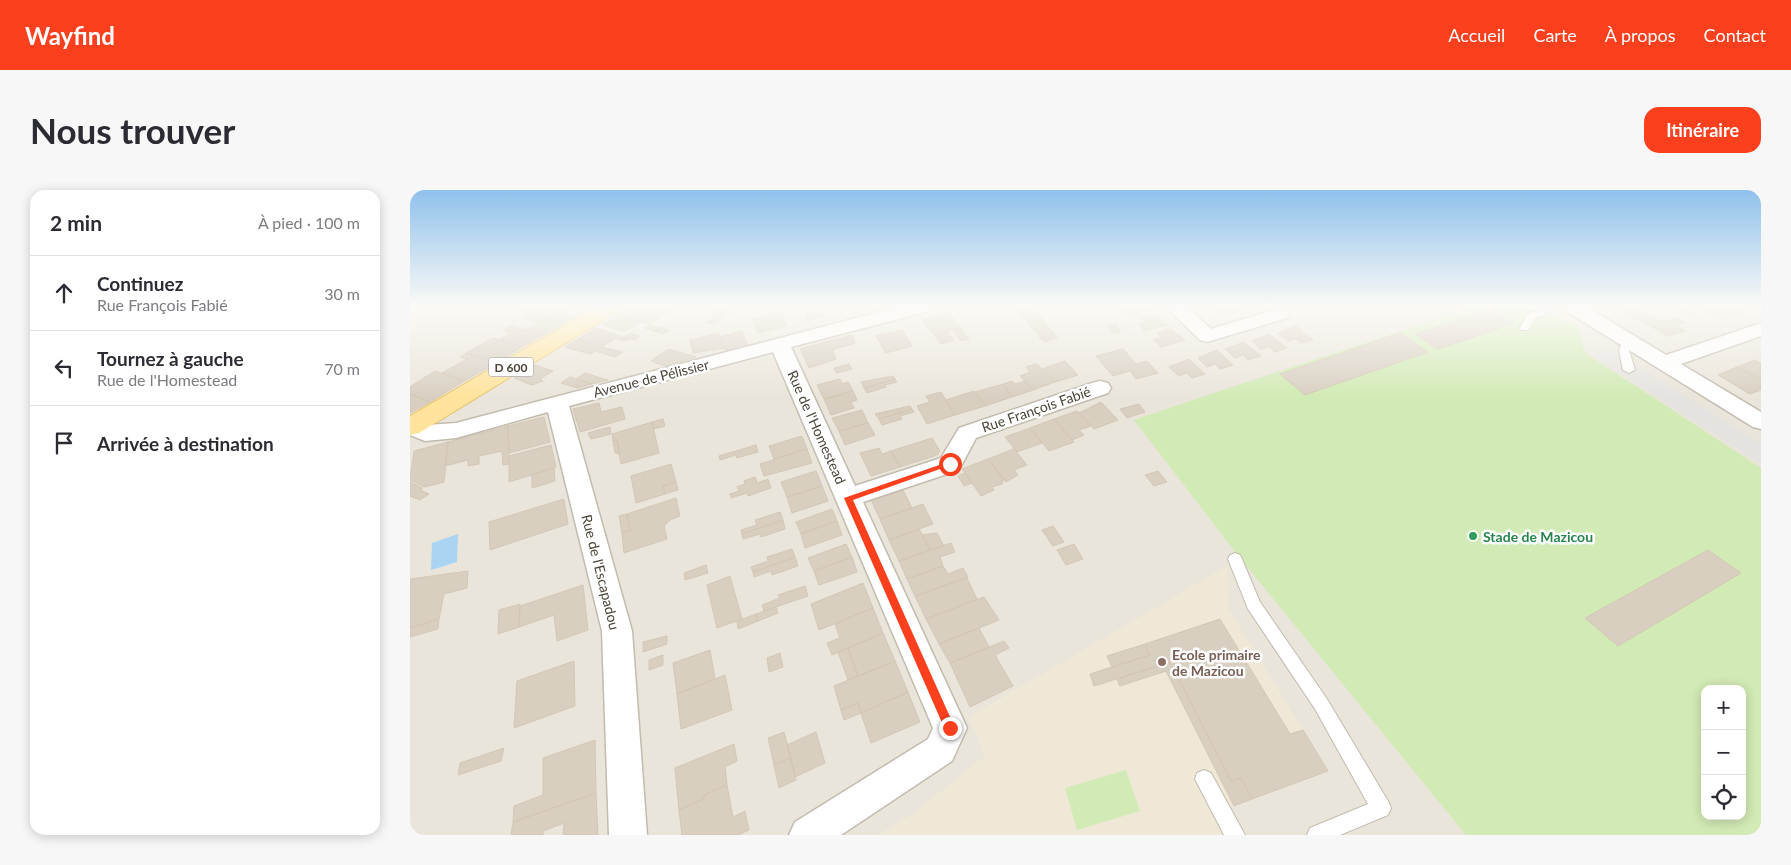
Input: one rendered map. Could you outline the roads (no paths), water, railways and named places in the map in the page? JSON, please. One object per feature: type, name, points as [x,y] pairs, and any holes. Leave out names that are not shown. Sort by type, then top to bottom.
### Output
[{"type":"main road","name":"D 600","points":[[410,427],[560,337]]},
{"type":"street","name":"Avenue de Pélissier","points":[[410,427],[426,433],[456,430],[780,345],[799,337]]},
{"type":"street","points":[[1622,337],[1761,422]]},
{"type":"street","points":[[1663,362],[1739,337]]},
{"type":"street","name":"Rue de l'Homestead","points":[[780,345],[950,728],[940,750],[808,835]]},
{"type":"street","name":"Rue François Fabié","points":[[848,498],[950,464],[967,433],[1100,388]]},
{"type":"street","name":"Rue de l'Escapadou","points":[[557,402],[617,631],[628,835]]},
{"type":"lane","points":[[1628,341],[1624,350],[1629,370]]},
{"type":"lane","points":[[1235,559],[1252,605],[1322,704],[1381,808],[1317,835]]},
{"type":"lane","points":[[1204,779],[1235,835]]},
{"type":"water","points":[[458,534],[457,562],[431,570],[432,543]]},
{"type":"place","name":"Stade de Mazicou","points":[[1473,536]]},
{"type":"place","name":"Ecole primaire de Mazicou","points":[[1162,662]]}]
